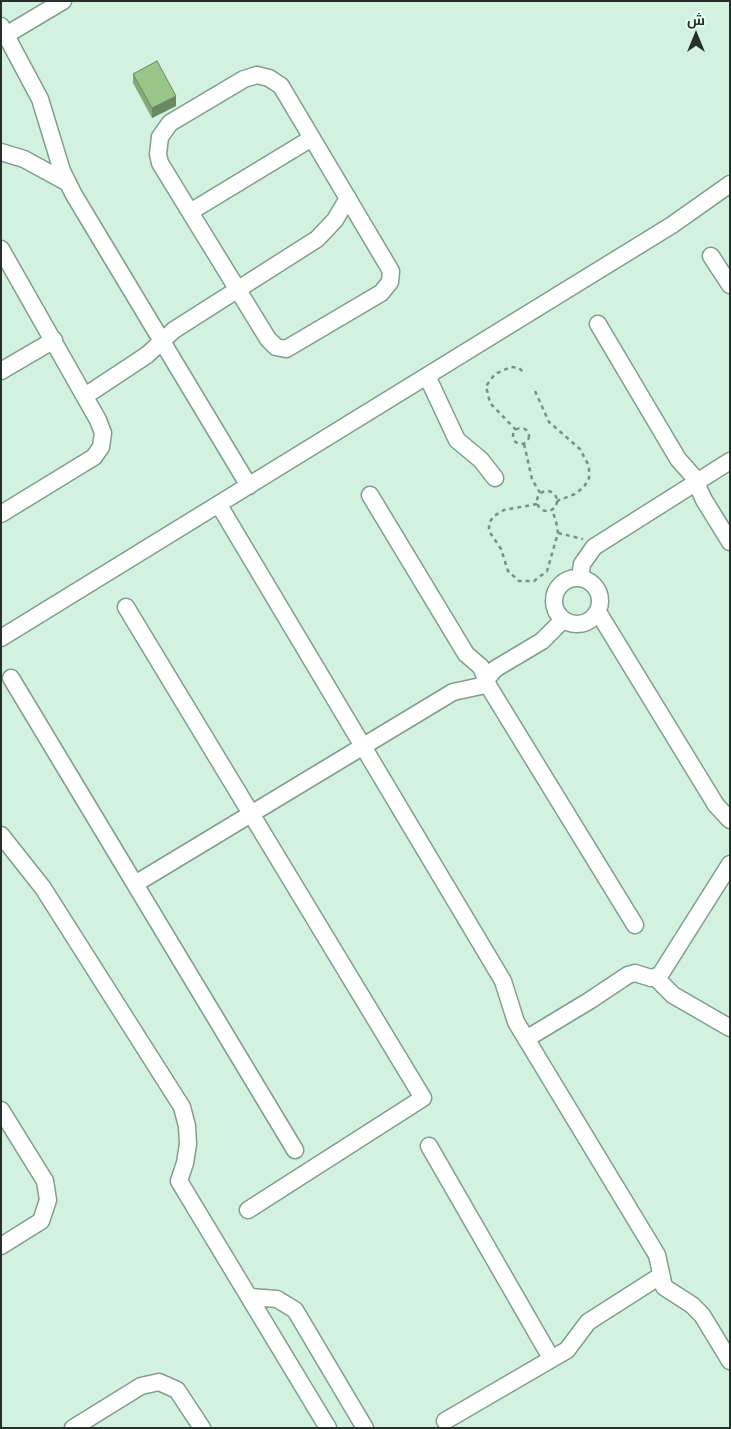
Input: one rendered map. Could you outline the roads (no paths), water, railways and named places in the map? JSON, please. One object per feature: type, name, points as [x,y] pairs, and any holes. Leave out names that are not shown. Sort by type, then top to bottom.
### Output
[{"type":"street","points":[[64,1],[4,31],[40,99],[68,183],[249,486]]},
{"type":"street","points":[[263,76],[280,86],[312,138],[390,266],[391,277],[385,290],[286,349],[271,344],[160,163],[158,154],[160,137],[170,123],[244,79],[263,76]]},
{"type":"street","points":[[190,212],[312,138]]},
{"type":"street","points":[[1,152],[29,161],[68,183]]},
{"type":"street","points":[[1,638],[672,225],[730,184]]},
{"type":"street","points":[[85,396],[147,355],[174,330],[317,239],[335,220],[348,198]]},
{"type":"street","points":[[1,249],[54,340],[103,433],[98,452],[1,514]]},
{"type":"street","points":[[712,256],[730,285]]},
{"type":"street","points":[[598,324],[678,459],[696,481],[704,500],[730,542]]},
{"type":"street","points":[[1,371],[54,340]]},
{"type":"street","points":[[427,376],[457,440],[481,460],[495,478]]},
{"type":"street","points":[[580,578],[582,564],[594,547],[730,461]]},
{"type":"street","points":[[370,495],[466,654],[482,667],[485,680],[635,925]]},
{"type":"street","points":[[219,505],[503,981],[509,994],[513,1016],[657,1255],[660,1276],[668,1291],[692,1305],[702,1315],[730,1361]]},
{"type":"street","points":[[580,578],[590,582],[598,590],[601,601],[598,612],[585,624],[574,624],[562,620],[554,604],[555,592],[568,580],[580,578]]},
{"type":"street","points":[[126,607],[250,815],[423,1098],[248,1210]]},
{"type":"street","points":[[598,612],[716,805],[730,820]]},
{"type":"street","points":[[135,884],[453,692],[478,688],[495,669],[542,641],[562,620]]},
{"type":"street","points":[[11,678],[295,1150]]},
{"type":"street","points":[[1,835],[43,888],[182,1107],[187,1126],[188,1144],[185,1163],[179,1181],[328,1428]]},
{"type":"street","points":[[526,1039],[628,975],[635,973],[647,978],[656,978],[664,971],[730,864]]},
{"type":"street","points":[[656,978],[673,995],[730,1028]]},
{"type":"street","points":[[1,1110],[45,1181],[48,1200],[41,1220],[1,1246]]},
{"type":"street","points":[[429,1146],[551,1358]]},
{"type":"street","points":[[445,1421],[571,1346],[588,1322],[660,1276]]},
{"type":"street","points":[[250,1298],[276,1299],[296,1310],[365,1428]]},
{"type":"street","points":[[73,1428],[141,1386],[159,1382],[177,1390],[202,1428]]}]
